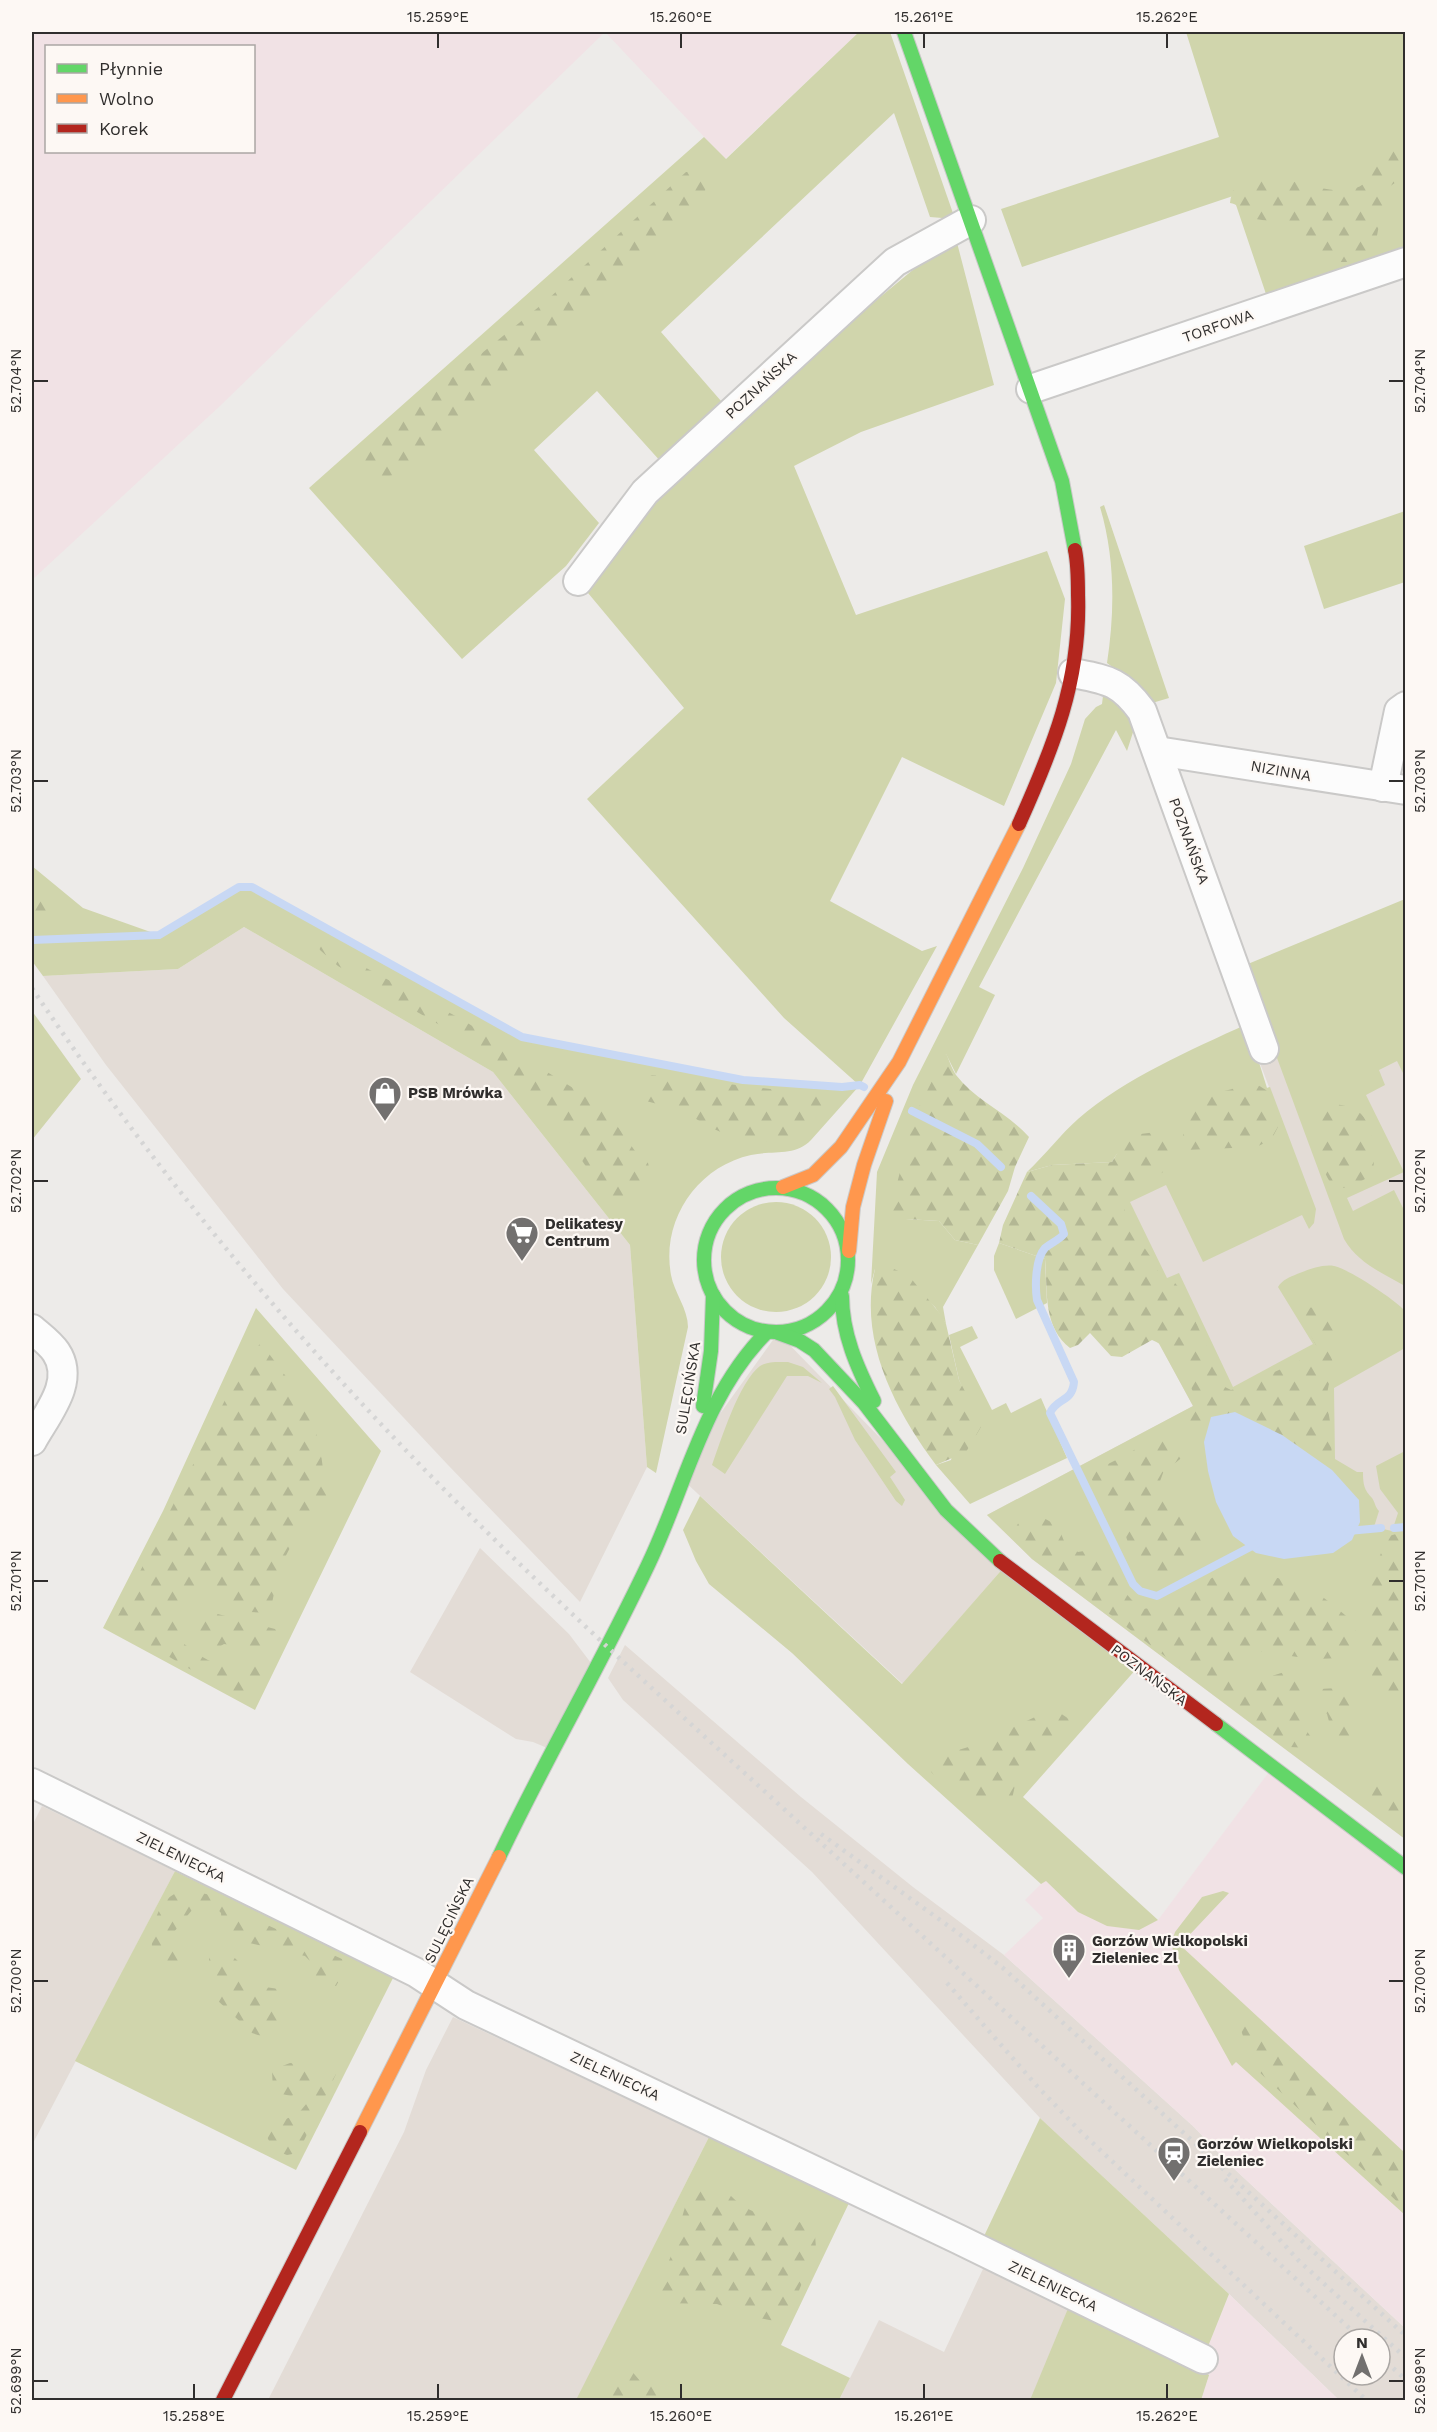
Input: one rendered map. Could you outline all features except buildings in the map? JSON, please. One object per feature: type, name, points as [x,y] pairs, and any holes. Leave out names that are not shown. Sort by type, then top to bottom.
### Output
[{"type":"main road","points":[[783,1188],[813,1175],[841,1147],[899,1062],[1006,851],[1056,737],[1073,673],[1080,609],[1075,545],[1062,481],[904,32]]},
{"type":"main road","points":[[848,1259],[843,1235],[830,1212],[819,1202],[799,1191],[763,1188],[744,1194],[731,1202],[717,1216],[708,1233],[703,1259],[706,1277],[713,1295],[728,1312],[746,1325],[772,1333],[795,1332],[814,1325],[829,1315],[842,1296],[848,1259],[853,1208],[899,1062]]},
{"type":"main road","name":"SULĘCIŃSKA","points":[[694,1450],[710,1370],[714,1334],[713,1295]]},
{"type":"main road","name":"POZNAŃSKA","points":[[842,1296],[843,1327],[854,1357],[869,1392],[910,1466]]},
{"type":"main road","name":"SULĘCIŃSKA","points":[[223,2400],[435,1985],[530,1792],[656,1551],[694,1450],[730,1376],[747,1352],[772,1333]]},
{"type":"main road","name":"POZNAŃSKA","points":[[772,1333],[800,1341],[814,1350],[864,1403],[910,1466],[946,1510],[997,1559],[1406,1868]]},
{"type":"street","name":"POZNAŃSKA","points":[[578,581],[645,492],[895,262],[971,220]]},
{"type":"street","name":"TORFOWA","points":[[1031,389],[1406,262]]},
{"type":"street","name":"POZNAŃSKA","points":[[1073,673],[1101,678],[1124,689],[1142,711],[1264,1049]]},
{"type":"street","points":[[1394,789],[1399,711],[1406,706]]},
{"type":"street","name":"NIZINNA","points":[[1157,752],[1394,789]]},
{"type":"street","points":[[32,1329],[55,1350],[62,1367],[63,1377],[57,1397],[32,1441]]},
{"type":"street","name":"ZIELENIECKA","points":[[32,1783],[417,1973],[466,2005],[958,2239],[1203,2359]]},
{"type":"shaded area","points":[[32,32],[605,32],[220,406],[32,580]]},
{"type":"shaded area","points":[[605,32],[859,32],[725,159]]},
{"type":"shaded area","points":[[1405,899],[1405,1839],[1032,1559],[987,1515],[1193,1406],[1094,1224],[1195,1121],[1269,1087],[1244,1021]]},
{"type":"shaded area","points":[[244,927],[493,1072],[630,1245],[647,1467],[580,1602],[283,1289],[106,1065],[43,976],[178,969]]},
{"type":"shaded area","points":[[778,1333],[1005,1566],[903,1684],[683,1480],[694,1450]]},
{"type":"shaded area","points":[[480,1548],[569,1634],[594,1667],[552,1750],[533,1742],[516,1739],[410,1672]]},
{"type":"shaded area","points":[[625,1645],[801,1797],[913,1887],[1004,1955],[1194,2127],[1229,2164],[1405,2328],[1405,2400],[1339,2400],[1040,2118],[812,1872],[623,1700],[608,1678]]},
{"type":"shaded area","points":[[1272,1768],[1405,1868],[1405,2328],[1229,2164],[1194,2127],[1004,1955],[1043,1918],[1025,1900],[1045,1880],[1078,1912],[1158,1920]]},
{"type":"shaded area","points":[[42,1806],[175,1871],[32,2145],[32,1826]]},
{"type":"shaded area","points":[[453,2017],[709,2137],[577,2400],[268,2400],[404,2132],[426,2070]]},
{"type":"shaded area","points":[[990,2254],[1203,2359],[1209,2375],[1201,2400],[839,2400],[879,2320],[944,2352]]},
{"type":"shaded area","points":[[1229,2294],[1339,2400],[1201,2400],[1209,2375],[1203,2359]]},
{"type":"green space","points":[[859,32],[890,32],[955,219],[930,217],[894,113],[661,332],[728,409],[662,463],[597,391],[534,450],[599,523],[566,566],[462,659],[309,488],[704,137],[726,159]]},
{"type":"green space","points":[[1186,32],[1405,32],[1405,249],[1267,297],[1233,196],[1022,267],[1001,209],[1219,137]]},
{"type":"green space","points":[[1405,144],[1405,176],[1386,189],[1374,251],[1357,259],[1343,262],[1332,260],[1322,255],[1293,231],[1277,223],[1253,218],[1238,206],[1230,203],[1236,187],[1247,179],[1263,177],[1320,188],[1353,189],[1365,183],[1386,155]]},
{"type":"green space","points":[[706,171],[708,183],[702,199],[681,227],[563,331],[475,416],[403,473],[380,478],[368,472],[361,458],[455,375],[546,301],[686,172]]},
{"type":"green space","points":[[955,235],[994,385],[861,432],[794,466],[856,615],[1047,551],[1065,599],[1056,683],[1004,806],[902,757],[830,901],[922,951],[937,946],[860,1085],[811,1140],[791,1151],[751,1155],[732,1161],[714,1171],[687,1199],[678,1216],[669,1255],[671,1275],[686,1314],[688,1327],[656,1473],[647,1467],[630,1245],[493,1072],[244,927],[178,969],[43,976],[32,961],[32,866],[83,908],[159,935],[239,887],[252,887],[522,1037],[743,1080],[842,1087],[859,1085],[784,1018],[587,799],[684,708],[578,581],[774,385]]},
{"type":"green space","points":[[1104,505],[1169,698],[1152,703],[1138,686],[1107,663],[1112,584],[1109,545],[1100,507]]},
{"type":"green space","points":[[1405,511],[1405,582],[1324,609],[1304,546]]},
{"type":"green space","points":[[1103,696],[1117,700],[1135,726],[1127,751],[1116,730],[979,987],[995,995],[956,1074],[946,1054],[906,1219],[939,1221],[955,1240],[978,1245],[943,1307],[946,1324],[935,1307],[893,1269],[875,1269],[871,1284],[877,1172],[913,1085],[1023,868],[1071,764],[1085,719],[1102,704]]},
{"type":"green space","points":[[32,889],[49,903],[49,915],[32,920]]},
{"type":"green space","points":[[1405,899],[1405,1077],[1397,1061],[1379,1070],[1385,1085],[1366,1095],[1404,1172],[1347,1198],[1353,1211],[1394,1190],[1405,1212],[1405,1286],[1363,1261],[1344,1239],[1243,966]]},
{"type":"green space","points":[[316,941],[461,1019],[591,1099],[613,1120],[635,1151],[648,1163],[651,1175],[645,1186],[630,1197],[619,1201],[604,1193],[566,1137],[520,1081],[481,1049],[338,966],[320,950]]},
{"type":"green space","points":[[32,1011],[81,1079],[32,1140]]},
{"type":"green space","points":[[1247,1024],[1267,1088],[1270,1087],[1316,1209],[1314,1223],[1309,1229],[1302,1215],[1203,1262],[1166,1185],[1130,1202],[1167,1278],[1179,1273],[1233,1387],[1313,1344],[1278,1287],[1292,1276],[1315,1268],[1334,1266],[1371,1285],[1405,1311],[1405,1348],[1334,1388],[1335,1459],[1357,1472],[1363,1472],[1366,1489],[1379,1511],[1374,1527],[1392,1531],[1398,1513],[1380,1489],[1376,1466],[1405,1451],[1405,1839],[1032,1559],[987,1515],[1193,1406],[1094,1224],[1162,1141],[1127,1145],[1112,1162],[1052,1165],[1027,1172],[1065,1131],[1096,1104],[1159,1066]]},
{"type":"green space","points":[[946,1053],[955,1073],[964,1084],[1029,1137],[1015,1167],[1008,1191],[978,1245],[955,1240],[939,1221],[906,1219],[889,1215],[914,1117]]},
{"type":"green space","points":[[652,1075],[828,1098],[832,1111],[820,1123],[792,1138],[777,1141],[745,1139],[714,1129],[681,1111],[646,1101],[640,1087],[643,1080]]},
{"type":"green space","points":[[1258,1085],[1269,1092],[1278,1127],[1271,1140],[1256,1147],[1185,1150],[1181,1142],[1192,1115],[1199,1106],[1218,1093]]},
{"type":"green space","points":[[1330,1103],[1358,1111],[1366,1120],[1373,1142],[1373,1174],[1343,1188],[1334,1186],[1328,1178],[1321,1154],[1320,1105]]},
{"type":"green space","points":[[1156,1132],[1169,1149],[1163,1172],[1125,1197],[1125,1219],[1150,1256],[1163,1281],[1175,1283],[1181,1290],[1225,1387],[1231,1390],[1239,1388],[1312,1355],[1317,1347],[1304,1322],[1302,1309],[1318,1308],[1337,1326],[1329,1349],[1333,1363],[1326,1399],[1331,1427],[1332,1470],[1282,1435],[1211,1417],[1204,1442],[1188,1421],[1199,1406],[1181,1368],[1168,1351],[1152,1340],[1122,1357],[1111,1356],[1090,1333],[1078,1345],[1070,1348],[1061,1339],[1051,1318],[1048,1307],[1045,1259],[999,1243],[1003,1225],[1027,1172],[1052,1165],[1112,1162],[1119,1150],[1133,1135]]},
{"type":"green space","points":[[776,1202],[797,1206],[815,1218],[827,1236],[831,1257],[827,1278],[815,1296],[797,1308],[776,1312],[755,1308],[737,1296],[725,1278],[721,1257],[725,1236],[737,1218],[755,1206]]},
{"type":"green space","points":[[999,1243],[1045,1259],[1047,1303],[1016,1319],[994,1270],[994,1256]]},
{"type":"green space","points":[[875,1269],[894,1269],[909,1276],[942,1316],[946,1324],[959,1380],[976,1412],[981,1427],[966,1452],[936,1465],[894,1398],[876,1348],[871,1296]]},
{"type":"green space","points":[[256,1308],[381,1451],[255,1710],[103,1628],[163,1511]]},
{"type":"green space","points":[[972,1326],[978,1338],[960,1347],[992,1410],[1006,1403],[1011,1413],[1041,1398],[1067,1458],[970,1504],[936,1465],[951,1460],[966,1396],[959,1380],[949,1335]]},
{"type":"green space","points":[[261,1343],[308,1406],[320,1447],[327,1498],[319,1516],[294,1540],[279,1569],[270,1613],[250,1612],[209,1587],[190,1590],[181,1616],[182,1642],[199,1655],[227,1666],[267,1667],[260,1688],[251,1696],[239,1694],[188,1668],[114,1624],[227,1396],[251,1353]]},
{"type":"green space","points":[[788,1362],[803,1367],[822,1383],[808,1376],[787,1376],[725,1474],[712,1465],[745,1385],[752,1374],[763,1364]]},
{"type":"green space","points":[[833,1386],[896,1472],[890,1477],[905,1500],[902,1506],[896,1501],[855,1440],[829,1389]]},
{"type":"green space","points":[[1165,1441],[1182,1445],[1185,1455],[1163,1473],[1159,1484],[1193,1514],[1202,1539],[1199,1555],[1194,1562],[1178,1572],[1152,1577],[1137,1571],[1123,1527],[1092,1480],[1093,1473],[1130,1453],[1143,1443]]},
{"type":"green space","points":[[700,1496],[902,1684],[1005,1566],[1138,1667],[1023,1797],[1158,1920],[1139,1930],[1107,1926],[1078,1912],[1046,1881],[1041,1884],[908,1764],[792,1653],[709,1584],[683,1530]]},
{"type":"green space","points":[[1025,1512],[1033,1512],[1058,1526],[1064,1541],[1078,1552],[1096,1549],[1103,1556],[1121,1588],[1140,1609],[1172,1605],[1210,1579],[1230,1574],[1267,1576],[1300,1584],[1335,1606],[1355,1629],[1356,1639],[1350,1655],[1323,1659],[1259,1652],[1240,1653],[1229,1677],[1236,1687],[1294,1669],[1304,1675],[1300,1722],[1314,1741],[1309,1748],[1290,1747],[1237,1711],[1049,1568],[1019,1539],[1016,1527]]},
{"type":"green space","points":[[1406,1532],[1405,1707],[1401,1697],[1383,1688],[1374,1680],[1368,1652],[1371,1584],[1377,1562],[1389,1536]]},
{"type":"green space","points":[[210,1612],[275,1629],[278,1634],[275,1644],[262,1649],[224,1644],[214,1650],[200,1648],[196,1642],[199,1620]]},
{"type":"green space","points":[[1338,1688],[1350,1695],[1351,1741],[1343,1746],[1334,1740],[1327,1714],[1316,1703],[1314,1694],[1319,1689]]},
{"type":"green space","points":[[1060,1713],[1072,1721],[1064,1738],[1028,1762],[1017,1777],[1011,1803],[976,1796],[951,1787],[932,1773],[927,1764],[939,1756],[978,1744],[1035,1717]]},
{"type":"green space","points":[[1376,1771],[1387,1787],[1397,1795],[1405,1789],[1405,1831],[1389,1820],[1372,1803],[1372,1784]]},
{"type":"green space","points":[[175,1871],[393,1978],[296,2170],[75,2061]]},
{"type":"green space","points":[[188,1890],[215,1896],[252,1918],[342,1959],[346,1969],[336,1986],[321,1984],[315,1976],[313,1964],[305,1956],[245,1942],[222,1927],[221,1913],[213,1904],[197,1904],[169,1938],[183,1959],[181,1965],[172,1967],[152,1953],[155,1922],[163,1904],[169,1897]]},
{"type":"green space","points":[[1223,1891],[1229,1893],[1180,1945],[1405,2153],[1405,2215],[1236,2062],[1232,2066],[1179,1970],[1172,1941],[1175,1932],[1202,1897]]},
{"type":"green space","points":[[221,1949],[238,1961],[258,1986],[279,1989],[280,2015],[267,2038],[252,2033],[215,1998],[212,1987],[215,1972],[209,1961],[210,1950]]},
{"type":"green space","points":[[1244,2024],[1327,2090],[1405,2163],[1405,2209],[1255,2068],[1246,2056],[1246,2045],[1241,2030]]},
{"type":"green space","points":[[290,2063],[331,2068],[336,2074],[298,2153],[287,2155],[274,2150],[267,2137],[271,2124],[297,2115],[312,2097],[310,2090],[291,2096],[273,2092],[272,2070]]},
{"type":"green space","points":[[1040,2118],[1229,2294],[1203,2359],[983,2251],[985,2234]]},
{"type":"green space","points":[[709,2137],[849,2203],[781,2345],[850,2378],[839,2400],[576,2400]]},
{"type":"green space","points":[[704,2185],[724,2190],[745,2207],[770,2218],[814,2223],[816,2248],[792,2308],[779,2322],[749,2316],[717,2304],[659,2303],[657,2289],[671,2256],[685,2207]]},
{"type":"green space","points":[[1072,2299],[1209,2375],[1201,2400],[1030,2400]]},
{"type":"green space","points":[[629,2368],[641,2382],[670,2386],[673,2400],[607,2400],[608,2384],[616,2370]]},
{"type":"water","points":[[1235,1412],[1282,1435],[1332,1470],[1359,1500],[1360,1522],[1352,1540],[1333,1553],[1284,1559],[1256,1553],[1233,1536],[1216,1502],[1204,1442],[1211,1417]]},
{"type":"waterway","points":[[32,940],[159,935],[239,887],[252,887],[522,1037],[743,1080],[864,1087]]},
{"type":"waterway","points":[[912,1111],[977,1144],[1001,1167]]},
{"type":"waterway","points":[[1031,1196],[1061,1224],[1064,1234],[1045,1248],[1039,1259],[1036,1273],[1037,1300],[1074,1382],[1073,1389],[1067,1397],[1056,1404],[1050,1413],[1133,1584],[1140,1591],[1157,1596],[1256,1544]]},
{"type":"waterway","points":[[1394,1528],[1406,1527]]},
{"type":"waterway","points":[[1348,1531],[1381,1528]]},
{"type":"railway","points":[[32,988],[121,1114],[217,1237],[318,1355],[423,1468],[619,1658],[1348,2327]]},
{"type":"railway","points":[[821,1834],[1003,1968],[1406,2336]]},
{"type":"railway","points":[[947,1983],[1037,2086],[1081,2132],[1366,2400]]},
{"type":"railway","points":[[1225,2179],[1299,2261],[1406,2358]]},
{"type":"railway","points":[[1392,2367],[1406,2380]]},
{"type":"traffic: fast","points":[[904,32],[1062,481],[1075,550]]},
{"type":"traffic: fast","points":[[776,1188],[804,1193],[827,1209],[843,1232],[848,1260],[843,1288],[827,1311],[804,1327],[776,1332],[748,1327],[725,1311],[709,1288],[704,1260],[709,1232],[725,1209],[748,1193],[776,1188]]},
{"type":"traffic: fast","points":[[703,1406],[711,1351],[713,1295]]},
{"type":"traffic: fast","points":[[842,1296],[848,1337],[856,1363],[874,1401]]},
{"type":"traffic: fast","points":[[499,1857],[648,1565],[711,1413],[745,1357],[767,1332]]},
{"type":"traffic: fast","points":[[778,1333],[800,1341],[814,1350],[864,1403],[946,1510],[1000,1561]]},
{"type":"traffic: fast","points":[[1216,1724],[1406,1868]]},
{"type":"traffic: slow","points":[[783,1187],[813,1175],[841,1147],[899,1062],[1019,824]]},
{"type":"traffic: slow","points":[[849,1251],[853,1207],[864,1165],[886,1101]]},
{"type":"traffic: slow","points":[[360,2132],[499,1857]]},
{"type":"traffic: jam","points":[[1019,824],[1053,741],[1070,685],[1078,626],[1078,578],[1075,550]]},
{"type":"traffic: jam","points":[[1000,1561],[1216,1724]]},
{"type":"traffic: jam","points":[[223,2400],[360,2132]]},
{"type":"place","name":"PSB Mrówka","points":[[385,1122]]},
{"type":"place","name":"Delikatesy Centrum","points":[[522,1262]]},
{"type":"place","name":"Gorzów Wielkopolski Zieleniec Zl","points":[[1069,1979]]},
{"type":"place","name":"Gorzów Wielkopolski Zieleniec","points":[[1174,2182]]}]
